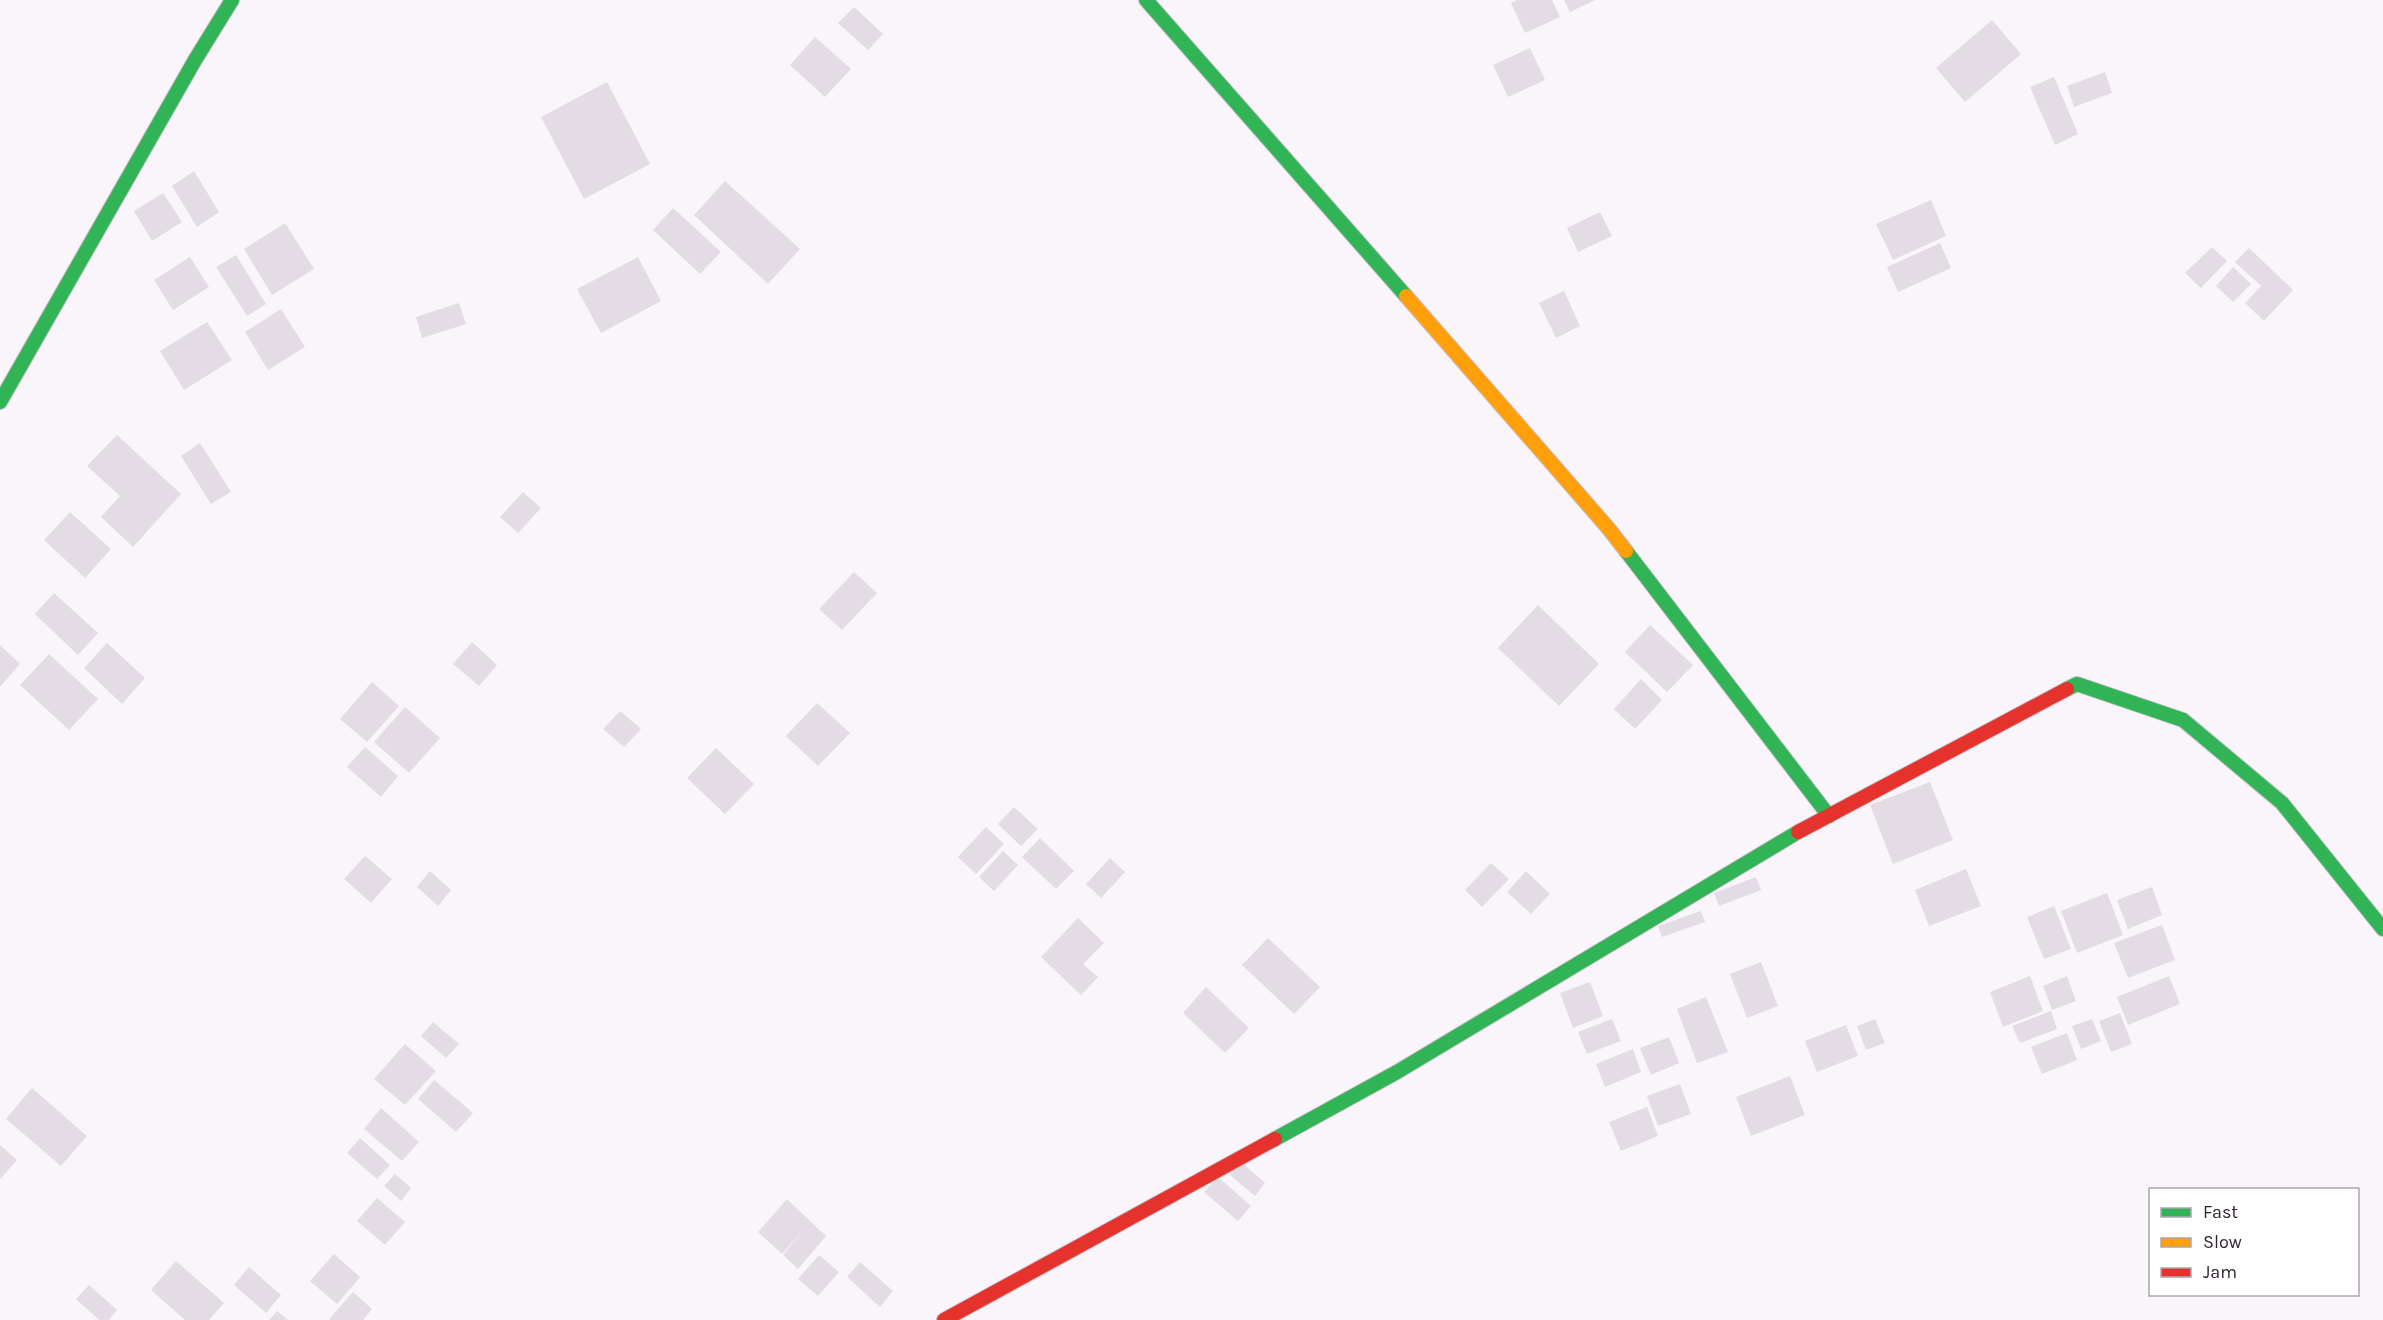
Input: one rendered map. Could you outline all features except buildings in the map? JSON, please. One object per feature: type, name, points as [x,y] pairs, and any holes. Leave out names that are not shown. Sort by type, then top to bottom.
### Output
[{"type":"street","points":[[0,402],[183,80],[232,0]]},
{"type":"street","points":[[1146,0],[1609,529],[1829,816]]},
{"type":"street","points":[[944,1320],[1397,1072],[1829,816],[2077,684],[2183,720],[2282,803],[2383,929]]},
{"type":"traffic: fast","points":[[0,402],[195,60],[232,0]]},
{"type":"traffic: fast","points":[[1146,0],[1406,296]]},
{"type":"traffic: fast","points":[[1626,551],[1829,816]]},
{"type":"traffic: fast","points":[[2067,689],[2077,684],[2183,720],[2282,803],[2383,929]]},
{"type":"traffic: fast","points":[[1275,1139],[1397,1072],[1798,832]]},
{"type":"traffic: slow","points":[[1406,296],[1626,551]]},
{"type":"traffic: jam","points":[[1798,832],[2067,689]]},
{"type":"traffic: jam","points":[[944,1320],[1275,1139]]}]
